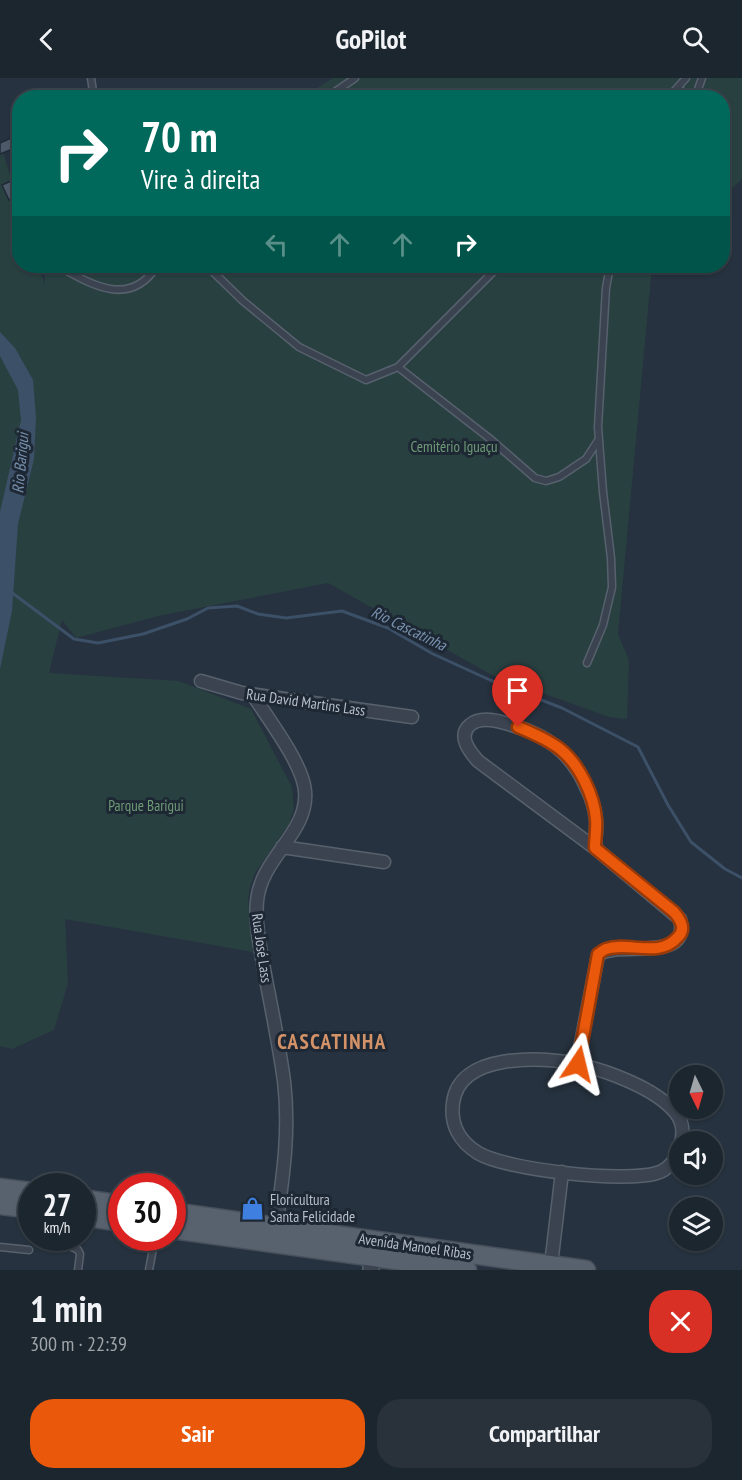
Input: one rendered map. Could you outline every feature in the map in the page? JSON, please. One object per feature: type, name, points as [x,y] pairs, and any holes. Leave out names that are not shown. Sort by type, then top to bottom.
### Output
[{"type":"main road","points":[[0,1188],[18,1190]]},
{"type":"main road","points":[[0,1205],[18,1207]]},
{"type":"main road","name":"Avenida Manoel Ribas","points":[[186,1214],[276,1226],[371,1256],[586,1270]]},
{"type":"main road","name":"Avenida Manoel Ribas","points":[[186,1231],[467,1270]]},
{"type":"street","name":"Rua David Martins Lass","points":[[201,681],[231,691],[253,695],[412,717]]},
{"type":"street","name":"Rua José Lass","points":[[253,695],[296,764],[305,789],[302,818],[263,875],[257,909],[261,951],[284,1079],[288,1123],[286,1162],[276,1226]]},
{"type":"street","points":[[578,1064],[598,954],[615,948],[663,947],[673,942],[681,934],[680,919],[595,848],[478,760],[470,752],[464,740],[470,724],[481,720],[496,721],[518,727],[544,738],[561,750],[573,763],[592,802],[596,820],[595,848]]},
{"type":"street","points":[[282,847],[384,862]]},
{"type":"street","points":[[669,1166],[659,1173],[645,1176],[618,1176],[561,1172],[495,1161],[478,1153],[464,1142],[452,1119],[453,1102],[459,1087],[471,1074],[484,1066],[526,1060],[578,1064],[628,1082],[666,1103],[676,1113],[681,1123],[681,1131]]},
{"type":"street","points":[[549,1268],[561,1172]]},
{"type":"lane","points":[[338,90],[355,78]]},
{"type":"lane","points":[[680,90],[677,88],[686,78]]},
{"type":"lane","points":[[72,273],[100,287],[118,290],[139,285],[153,273]]},
{"type":"lane","points":[[214,273],[243,301],[299,348],[366,380],[398,367],[492,273]]},
{"type":"lane","points":[[587,663],[603,625],[612,587],[599,439],[606,288],[609,273]]},
{"type":"lane","points":[[398,367],[489,438],[535,478],[546,481],[559,477],[586,459],[599,439]]},
{"type":"lane","points":[[0,1247],[18,1249]]},
{"type":"lane","points":[[78,1251],[78,1270]]},
{"type":"lane","points":[[149,1270],[153,1251]]},
{"type":"green space","points":[[333,78],[742,78],[742,179],[730,190],[730,90],[314,90]]},
{"type":"green space","name":"Cemitério Iguaçu","points":[[0,142],[12,182],[12,273],[41,273],[45,285],[44,273],[651,273],[618,634],[629,660],[627,719],[609,717],[492,675],[328,583],[158,616],[76,638],[62,620],[49,673],[179,681],[251,709],[292,787],[294,809],[289,824],[255,873],[250,887],[248,899],[253,952],[65,919],[68,983],[54,1030],[12,1049],[0,1046]]},
{"type":"water","name":"Rio Barigui","points":[[0,332],[15,348],[33,380],[36,417],[34,459],[18,524],[12,611],[0,669],[0,512],[21,420],[18,390],[0,356]]},
{"type":"building","points":[[12,138],[12,149],[0,154],[0,143]]},
{"type":"building","points":[[12,181],[12,199],[9,200],[2,185]]},
{"type":"waterway","name":"Rio Cascatinha","points":[[11,592],[74,639],[98,643],[143,634],[187,619],[208,608],[237,606],[258,614],[286,618],[342,611],[388,628],[433,654],[490,680],[562,708],[638,747],[668,805],[691,842],[725,869],[742,878]]},
{"type":"place","name":"Floricultura Santa Felicidade","points":[[252,1208]]},
{"type":"district","name":"CASCATINHA","points":[[332,1041]]},
{"type":"route","points":[[518,727],[544,738],[561,750],[573,763],[592,802],[596,820],[595,848],[674,912],[680,919],[682,927],[681,934],[673,942],[663,947],[615,948],[598,954],[578,1064]]},
{"type":"park label","name":"Parque Barigui","points":[[146,805]]}]
